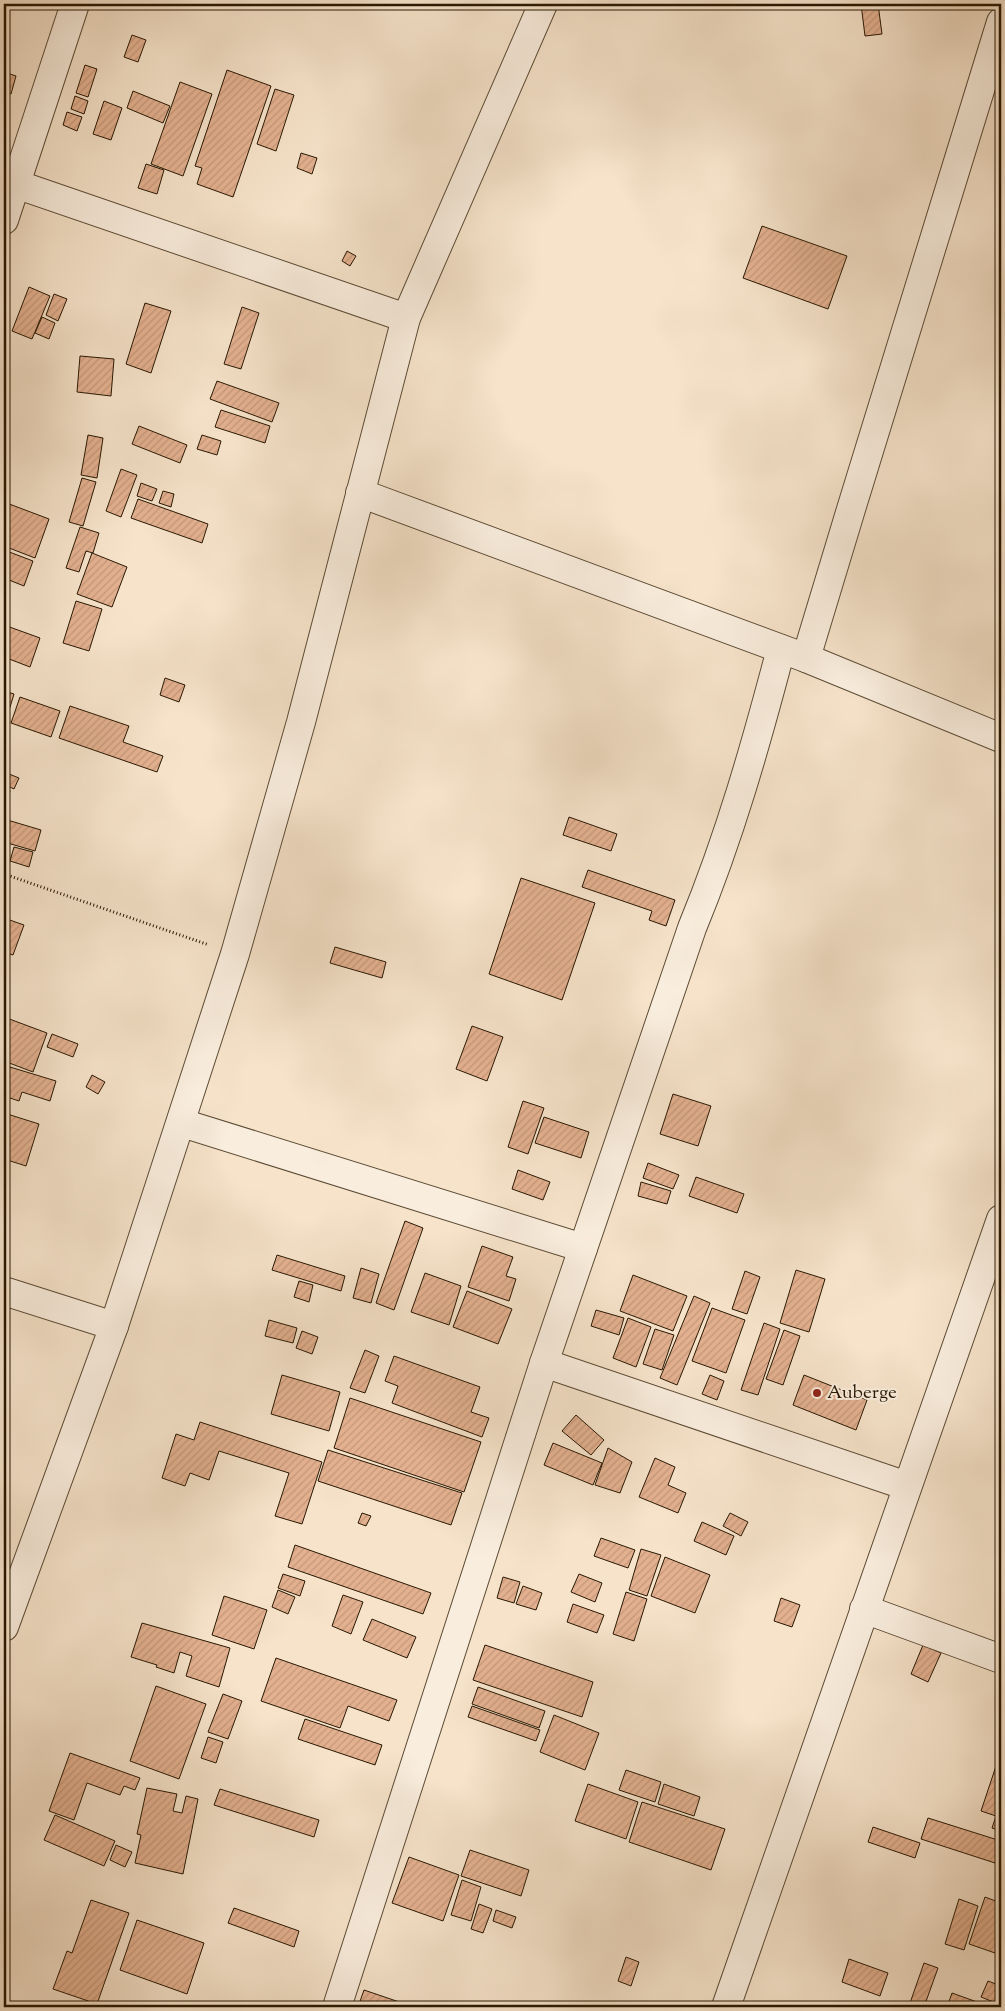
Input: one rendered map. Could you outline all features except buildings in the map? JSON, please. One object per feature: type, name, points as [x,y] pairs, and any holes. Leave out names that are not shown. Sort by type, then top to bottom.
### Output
[{"type":"street","points":[[4,220],[9,182],[75,4]]},
{"type":"street","points":[[4,1627],[114,1326],[182,1123],[235,954],[302,722],[406,318],[543,4]]},
{"type":"street","points":[[806,658],[1001,22]]},
{"type":"street","points":[[9,182],[406,318]]},
{"type":"street","points":[[360,493],[806,658],[1001,738]]},
{"type":"street","points":[[337,2007],[544,1364],[692,928],[714,874],[728,832],[750,764],[781,649]]},
{"type":"street","points":[[182,1123],[583,1248]]},
{"type":"street","points":[[726,2007],[1001,1219]]},
{"type":"street","points":[[4,1291],[114,1326]]},
{"type":"street","points":[[544,1364],[907,1486]]},
{"type":"street","points":[[864,1609],[1001,1659]]},
{"type":"path","points":[[4,874],[235,954]]},
{"type":"place","name":"Auberge","points":[[817,1393]]}]
